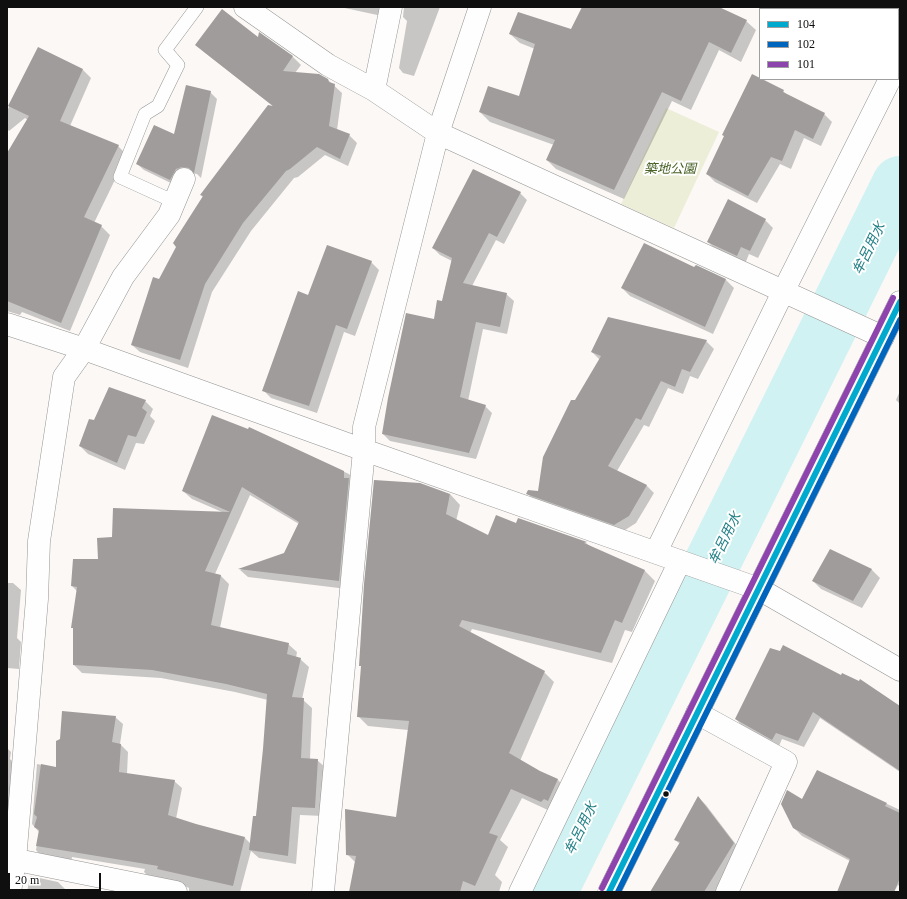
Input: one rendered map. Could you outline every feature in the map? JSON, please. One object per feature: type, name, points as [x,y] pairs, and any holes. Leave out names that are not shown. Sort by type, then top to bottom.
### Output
[{"type":"street","points":[[245,7],[328,65],[374,90],[438,134],[883,337]]},
{"type":"street","points":[[374,90],[391,7]]},
{"type":"street","points":[[323,892],[364,450],[364,427],[438,134],[480,7]]},
{"type":"street","points":[[656,552],[783,292],[889,80]]},
{"type":"street","points":[[10,892],[11,859],[37,599],[39,541],[64,377],[84,349],[123,277],[169,215],[184,179]]},
{"type":"street","points":[[609,892],[900,302]]},
{"type":"street","points":[[7,324],[84,349],[364,450],[759,589],[900,670]]},
{"type":"street","points":[[520,892],[686,563]]},
{"type":"street","points":[[697,713],[786,762],[727,892]]},
{"type":"street","points":[[11,859],[176,892]]},
{"type":"lane","points":[[175,202],[120,177],[145,114],[158,106],[178,65],[165,50],[196,7]]},
{"type":"green space","name":"築地公園","points":[[666,108],[719,132],[674,228],[621,204]]},
{"type":"building","points":[[582,7],[719,7],[747,20],[731,53],[709,42],[681,101],[662,92],[614,190],[546,160],[555,140],[479,112],[488,86],[519,96],[535,44],[509,34],[518,12],[571,29]]},
{"type":"building","points":[[222,9],[258,37],[259,32],[293,56],[283,71],[319,74],[328,79],[329,82],[335,84],[329,126],[350,134],[340,159],[317,147],[286,171],[243,223],[205,284],[180,360],[131,345],[153,277],[159,279],[176,247],[173,243],[203,196],[200,195],[268,105],[273,106],[195,45]]},
{"type":"building","points":[[38,47],[83,69],[60,121],[119,145],[84,217],[102,225],[61,323],[7,301],[7,153],[29,116],[8,106]]},
{"type":"building","points":[[752,74],[759,78],[759,80],[764,80],[784,90],[783,92],[825,113],[813,139],[795,130],[782,161],[771,157],[748,196],[706,174],[724,136],[722,135]]},
{"type":"building","points":[[186,85],[211,91],[194,173],[189,168],[182,167],[176,169],[170,180],[136,164],[154,125],[174,134]]},
{"type":"building","points":[[473,169],[521,192],[497,237],[489,233],[463,283],[507,293],[500,327],[476,322],[460,397],[486,405],[469,453],[382,434],[406,313],[434,319],[437,300],[442,301],[452,258],[432,248]]},
{"type":"building","points":[[728,199],[766,219],[750,251],[741,247],[737,256],[707,242]]},
{"type":"building","points":[[644,243],[694,267],[696,265],[726,279],[705,327],[621,288]]},
{"type":"building","points":[[327,245],[372,261],[347,329],[336,325],[309,406],[262,391],[298,291],[308,295]]},
{"type":"building","points":[[608,317],[707,340],[690,372],[682,369],[675,387],[661,381],[641,420],[636,418],[608,466],[647,485],[629,516],[614,525],[526,494],[528,490],[538,491],[543,457],[571,400],[575,400],[601,356],[591,352]]},
{"type":"building","points":[[109,387],[146,400],[142,408],[147,412],[136,437],[128,435],[117,463],[79,446],[89,419],[94,420]]},
{"type":"building","points":[[212,415],[248,429],[249,427],[344,471],[344,478],[349,478],[339,581],[238,569],[284,553],[299,522],[242,487],[205,571],[221,575],[211,625],[289,643],[287,654],[301,658],[292,697],[304,698],[301,758],[318,759],[315,808],[292,807],[288,856],[249,850],[253,816],[256,816],[267,694],[226,684],[152,670],[73,665],[73,628],[71,628],[77,587],[71,586],[73,559],[98,559],[97,538],[112,537],[113,508],[230,512],[182,491]]},
{"type":"building","points":[[374,480],[420,483],[450,494],[446,514],[488,535],[496,515],[516,523],[518,518],[587,542],[584,543],[645,570],[622,623],[615,620],[601,653],[462,620],[459,626],[545,671],[509,753],[540,771],[558,779],[548,801],[544,799],[541,802],[511,789],[489,833],[498,836],[475,886],[463,881],[460,892],[349,892],[356,856],[346,855],[345,809],[396,817],[409,721],[357,717],[361,666],[359,666],[364,584]]},
{"type":"building","points":[[830,549],[872,569],[853,601],[812,581]]},
{"type":"building","points":[[783,645],[841,675],[842,673],[859,681],[860,679],[900,706],[900,771],[813,712],[798,741],[776,733],[772,740],[735,719],[770,648],[780,651]]},
{"type":"building","points":[[62,711],[116,716],[112,742],[121,744],[119,772],[175,780],[168,815],[245,837],[233,886],[157,869],[158,866],[36,846],[39,830],[34,827],[37,817],[34,814],[41,764],[56,767],[56,741],[60,739]]},
{"type":"building","points":[[817,770],[887,803],[885,806],[900,813],[900,878],[894,892],[837,892],[850,859],[793,828],[781,804],[787,790],[802,799]]},
{"type":"building","points":[[698,796],[734,843],[704,892],[650,892],[680,842],[674,840]]},
{"type":"waterway","name":"牟呂用水","points":[[549,892],[900,184]]},
{"type":"transit line","name":"101","points":[[602,888],[893,298]]},
{"type":"transit line","name":"104","points":[[609,892],[900,302]]},
{"type":"transit line","name":"102","points":[[618,892],[900,320]]}]
